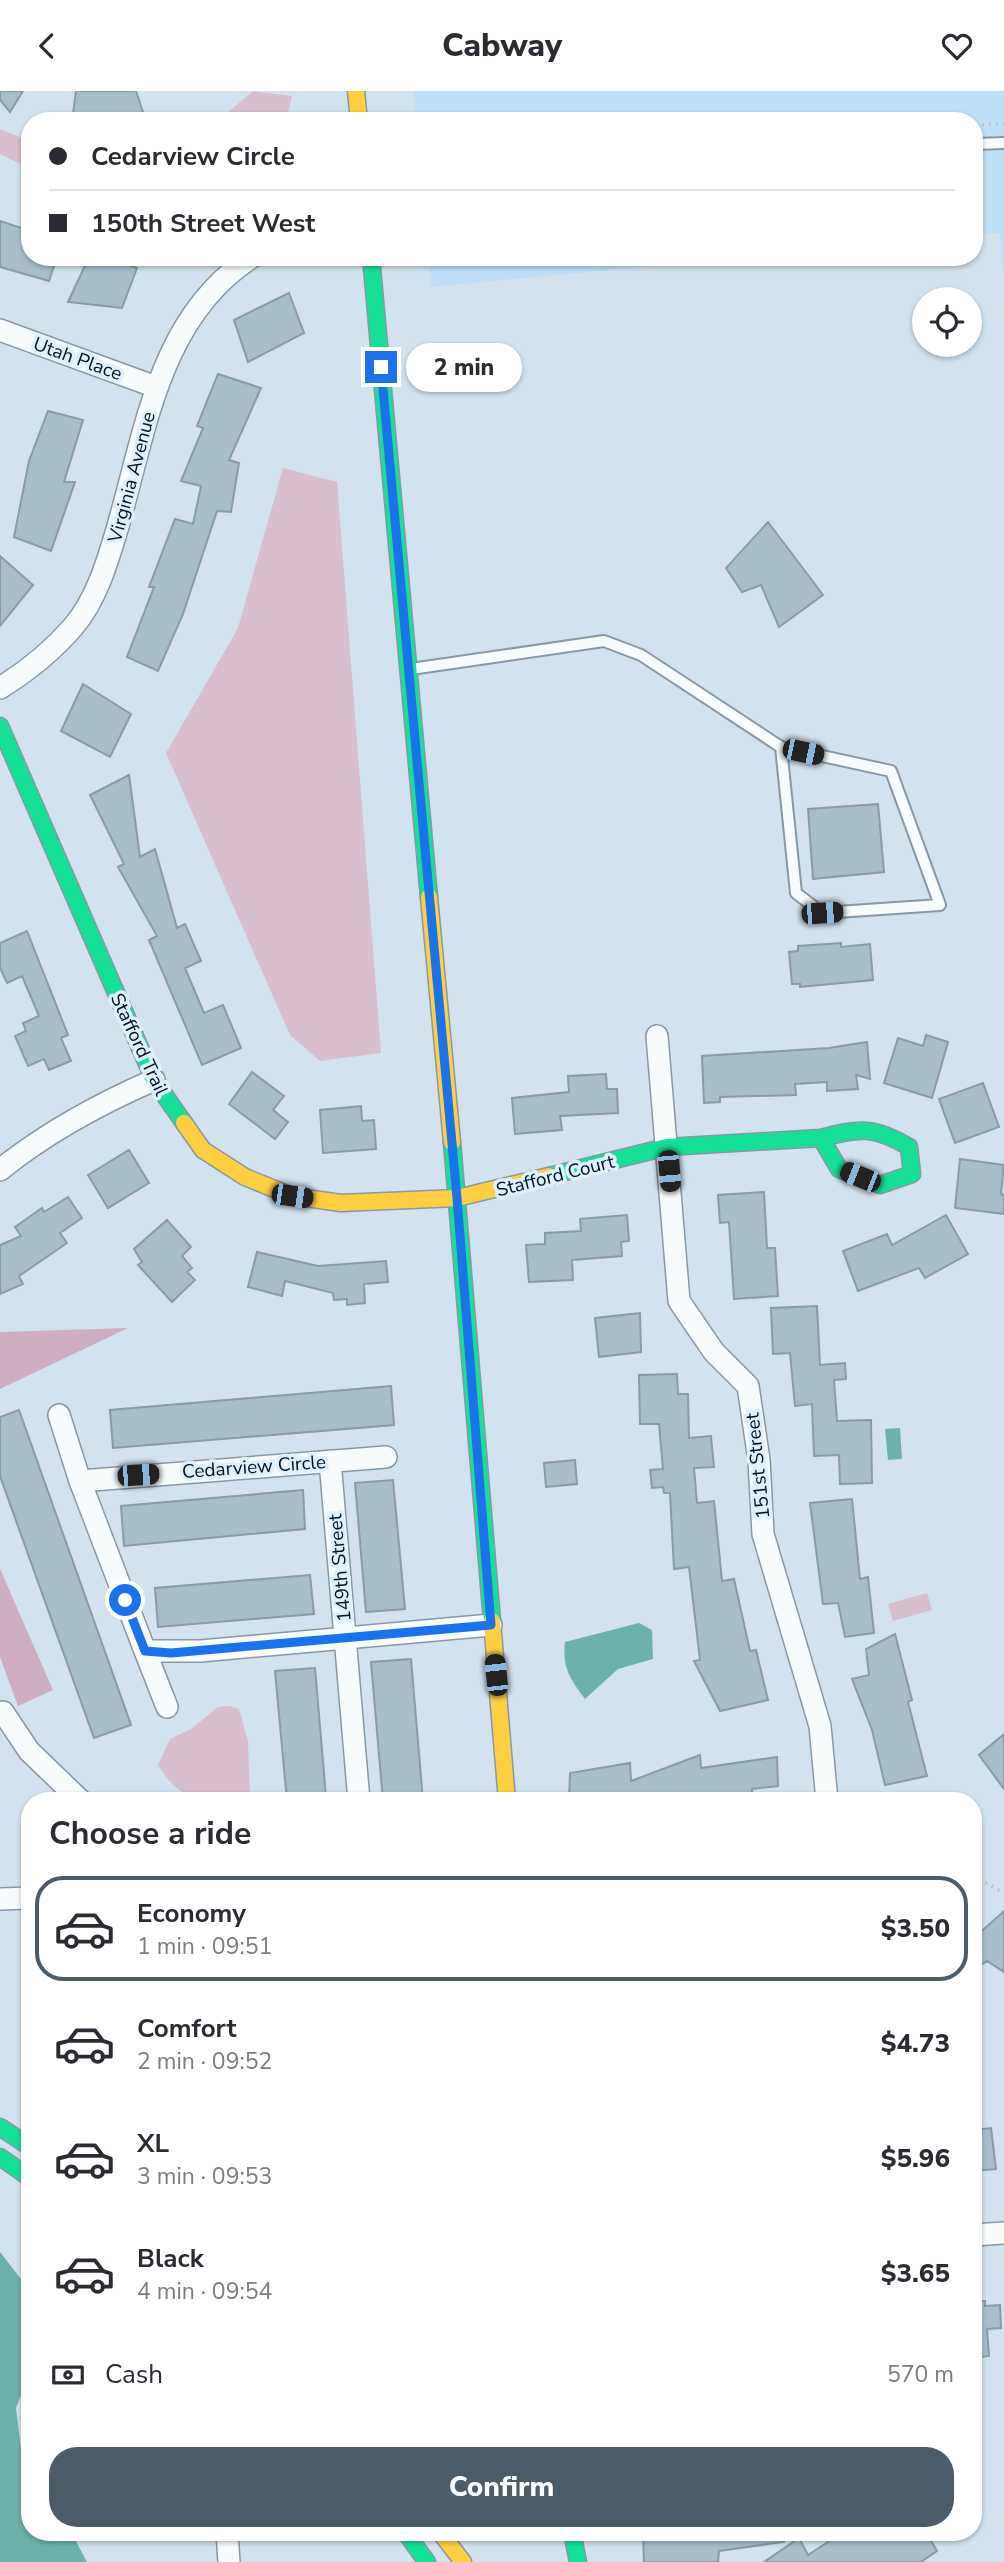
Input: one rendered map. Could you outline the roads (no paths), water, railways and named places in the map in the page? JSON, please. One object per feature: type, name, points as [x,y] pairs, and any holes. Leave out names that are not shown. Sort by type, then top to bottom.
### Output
[{"type":"street","points":[[356,91],[358,112]]},
{"type":"street","name":"Virginia Avenue","points":[[0,688],[19,676],[74,626],[96,590],[109,557],[156,387],[186,324],[226,277],[240,266]]},
{"type":"street","points":[[372,266],[457,1198],[507,1792]]},
{"type":"street","name":"Utah Place","points":[[0,330],[156,387]]},
{"type":"street","name":"Stafford Trail","points":[[0,726],[153,1080],[203,1150],[245,1177],[281,1191],[341,1203],[457,1198]]},
{"type":"street","name":"151st Street","points":[[657,1036],[679,1301],[714,1352],[748,1385],[759,1460],[763,1534],[820,1727],[826,1792]]},
{"type":"street","points":[[0,1170],[51,1132],[107,1100],[153,1080]]},
{"type":"street","name":"Stafford Court","points":[[457,1198],[667,1147],[821,1138],[855,1129],[884,1131],[909,1147],[912,1174],[880,1185],[839,1169],[821,1138]]},
{"type":"street","points":[[59,1415],[80,1481],[167,1707]]},
{"type":"street","name":"Cedarview Circle","points":[[80,1481],[386,1457]]},
{"type":"street","name":"149th Street","points":[[330,1461],[358,1792]]},
{"type":"street","points":[[145,1651],[171,1653],[491,1625]]},
{"type":"street","points":[[3,1712],[29,1751],[72,1792]]},
{"type":"street","points":[[0,1899],[21,1898]]},
{"type":"street","points":[[0,2127],[21,2141]]},
{"type":"street","points":[[0,2157],[21,2172]]},
{"type":"street","points":[[982,2234],[1004,2233]]},
{"type":"street","points":[[228,2541],[229,2562]]},
{"type":"street","points":[[412,2541],[427,2562]]},
{"type":"street","points":[[447,2541],[463,2562]]},
{"type":"street","points":[[574,2541],[579,2562]]},
{"type":"lane","points":[[983,144],[1004,143]]},
{"type":"lane","points":[[409,669],[604,641],[641,655],[781,747],[891,771],[940,905],[822,913],[796,893],[781,747]]}]
